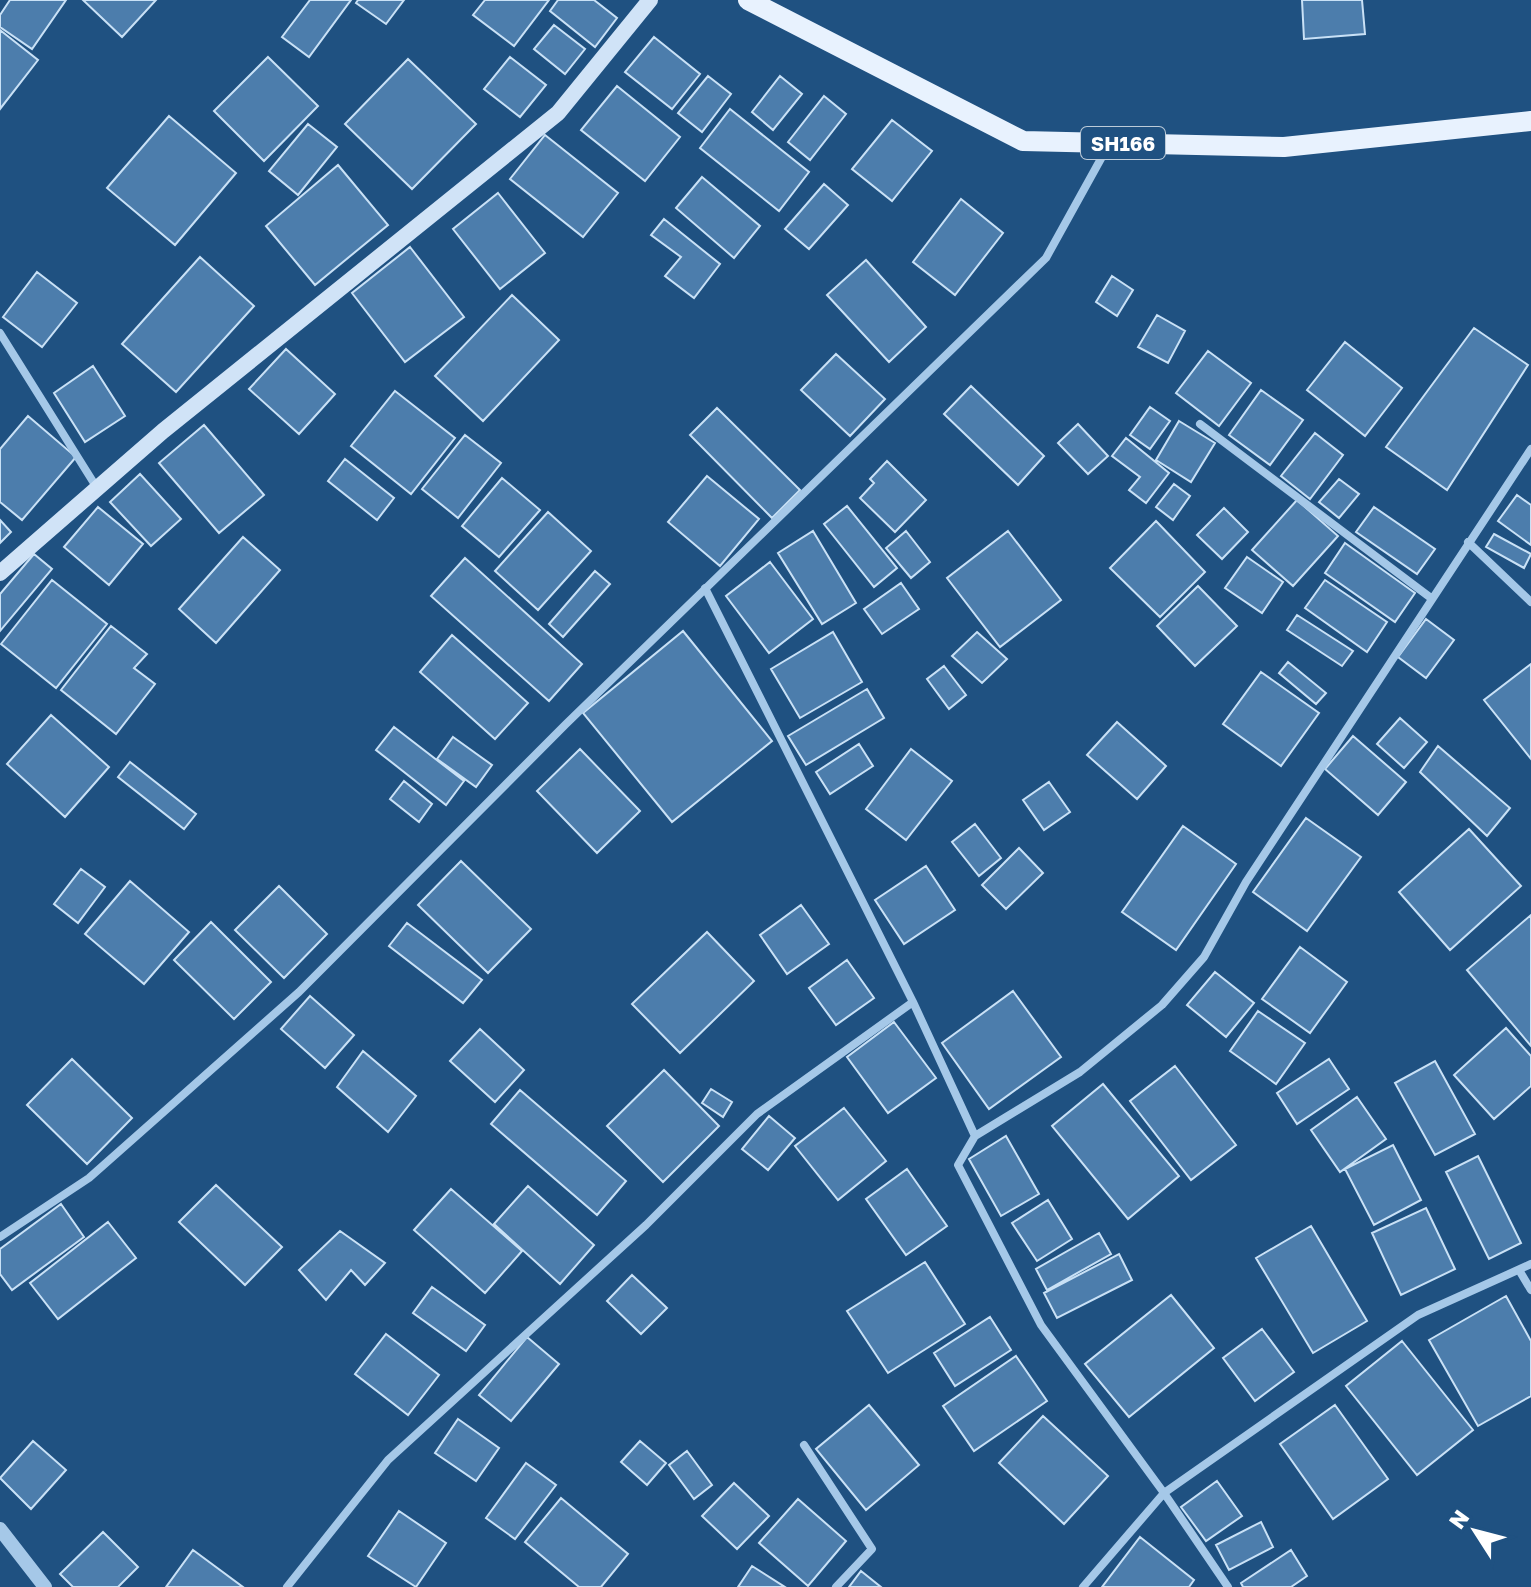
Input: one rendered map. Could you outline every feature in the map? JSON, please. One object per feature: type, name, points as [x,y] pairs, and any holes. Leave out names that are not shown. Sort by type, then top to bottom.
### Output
[{"type":"main road","points":[[0,573],[163,431],[558,113],[650,0]]},
{"type":"main road","name":"SH166","points":[[748,0],[1023,141],[1284,147],[1531,121]]},
{"type":"street","points":[[0,1237],[89,1178],[299,992],[705,588],[1046,258],[1109,143]]},
{"type":"street","points":[[0,333],[97,489]]},
{"type":"street","points":[[1200,424],[1431,598]]},
{"type":"street","points":[[1228,1587],[1164,1493],[1041,1325],[958,1165],[975,1136],[1080,1072],[1162,1005],[1204,957],[1246,882],[1531,449]]},
{"type":"street","points":[[1468,542],[1531,602]]},
{"type":"street","points":[[705,588],[913,1002],[975,1136]]},
{"type":"street","points":[[287,1587],[388,1460],[646,1225],[757,1114],[913,1002]]},
{"type":"street","points":[[1083,1587],[1164,1493],[1418,1315],[1531,1264]]},
{"type":"street","points":[[1519,1270],[1531,1290]]},
{"type":"street","points":[[804,1445],[872,1549],[836,1587]]},
{"type":"street","points":[[0,1529],[45,1587]]},
{"type":"building","points":[[10,0],[66,0],[32,49],[0,27],[0,15]]},
{"type":"building","points":[[83,0],[156,0],[122,37]]},
{"type":"building","points":[[310,0],[351,0],[309,57],[282,37]]},
{"type":"building","points":[[358,0],[404,0],[386,24],[356,3]]},
{"type":"building","points":[[485,0],[549,0],[514,46],[473,15]]},
{"type":"building","points":[[558,0],[594,0],[617,18],[595,47],[550,11]]},
{"type":"building","points":[[1302,0],[1362,0],[1365,34],[1304,39]]},
{"type":"building","points":[[554,25],[585,49],[565,74],[534,49]]},
{"type":"building","points":[[0,30],[38,60],[0,109]]},
{"type":"building","points":[[654,37],[700,74],[672,109],[625,72]]},
{"type":"building","points":[[268,57],[318,106],[264,161],[214,111]]},
{"type":"building","points":[[510,57],[546,85],[520,117],[484,89]]},
{"type":"building","points":[[408,59],[476,124],[412,189],[345,124]]},
{"type":"building","points":[[708,76],[731,94],[702,132],[678,113]]},
{"type":"building","points":[[780,76],[802,94],[773,130],[752,112]]},
{"type":"building","points":[[617,86],[680,137],[645,181],[581,130]]},
{"type":"building","points":[[824,96],[846,114],[810,160],[788,142]]},
{"type":"building","points":[[730,109],[809,172],[779,211],[700,148]]},
{"type":"building","points":[[169,116],[236,173],[175,245],[107,188]]},
{"type":"building","points":[[892,120],[932,151],[892,201],[852,169]]},
{"type":"building","points":[[308,124],[337,147],[298,195],[269,171]]},
{"type":"building","points":[[545,135],[618,193],[583,237],[510,179]]},
{"type":"building","points":[[338,165],[388,225],[315,285],[266,226]]},
{"type":"building","points":[[702,177],[760,226],[734,258],[676,208]]},
{"type":"building","points":[[824,184],[848,205],[809,249],[785,229]]},
{"type":"building","points":[[498,193],[545,253],[500,289],[453,229]]},
{"type":"building","points":[[961,199],[1003,233],[955,295],[913,262]]},
{"type":"building","points":[[664,219],[720,264],[694,298],[665,276],[681,257],[651,235]]},
{"type":"building","points":[[410,247],[464,317],[405,362],[352,293]]},
{"type":"building","points":[[200,257],[254,306],[176,392],[122,344]]},
{"type":"building","points":[[866,260],[926,327],[889,362],[827,295]]},
{"type":"building","points":[[37,272],[77,303],[42,347],[3,317]]},
{"type":"building","points":[[1112,276],[1133,290],[1117,316],[1096,302]]},
{"type":"building","points":[[512,295],[559,340],[483,421],[435,376]]},
{"type":"building","points":[[1157,315],[1185,331],[1168,363],[1138,347]]},
{"type":"building","points":[[1474,328],[1528,365],[1447,490],[1386,447]]},
{"type":"building","points":[[1345,342],[1402,388],[1365,436],[1307,390]]},
{"type":"building","points":[[286,349],[335,394],[299,434],[249,389]]},
{"type":"building","points":[[1208,351],[1251,383],[1219,426],[1176,393]]},
{"type":"building","points":[[836,354],[885,399],[850,436],[801,390]]},
{"type":"building","points":[[93,366],[125,416],[85,442],[54,393]]},
{"type":"building","points":[[971,386],[1044,456],[1018,485],[944,414]]},
{"type":"building","points":[[1261,390],[1303,420],[1270,465],[1229,435]]},
{"type":"building","points":[[395,391],[455,438],[411,494],[351,446]]},
{"type":"building","points":[[1150,407],[1170,421],[1150,449],[1130,435]]},
{"type":"building","points":[[717,408],[800,490],[772,518],[690,435]]},
{"type":"building","points":[[28,416],[76,457],[22,520],[0,502],[0,449]]},
{"type":"building","points":[[1179,421],[1215,443],[1191,482],[1156,460]]},
{"type":"building","points":[[1078,424],[1108,456],[1088,474],[1058,443]]},
{"type":"building","points":[[204,425],[264,495],[219,533],[159,463]]},
{"type":"building","points":[[1315,433],[1343,455],[1310,499],[1281,476]]},
{"type":"building","points":[[465,435],[501,463],[458,518],[422,489]]},
{"type":"building","points":[[1126,438],[1169,473],[1146,503],[1129,490],[1140,477],[1112,456]]},
{"type":"building","points":[[345,459],[394,498],[377,520],[328,481]]},
{"type":"building","points":[[887,461],[926,500],[895,532],[860,498],[874,483],[870,479]]},
{"type":"building","points":[[140,474],[181,519],[151,546],[110,502]]},
{"type":"building","points":[[707,476],[759,519],[720,566],[668,522]]},
{"type":"building","points":[[502,478],[540,510],[499,557],[462,526]]},
{"type":"building","points":[[1339,479],[1359,494],[1339,518],[1319,502]]},
{"type":"building","points":[[1174,484],[1190,496],[1173,520],[1156,507]]},
{"type":"building","points":[[1517,495],[1531,505],[1531,545],[1498,521]]},
{"type":"building","points":[[1297,500],[1338,536],[1293,586],[1252,550]]},
{"type":"building","points":[[847,506],[897,568],[874,587],[824,524]]},
{"type":"building","points":[[98,507],[143,544],[109,585],[64,547]]},
{"type":"building","points":[[1374,507],[1435,549],[1417,574],[1356,532]]},
{"type":"building","points":[[1224,508],[1248,532],[1222,559],[1197,535]]},
{"type":"building","points":[[548,512],[591,551],[538,610],[495,571]]},
{"type":"building","points":[[0,520],[11,532],[0,543]]},
{"type":"building","points":[[1156,521],[1205,572],[1160,617],[1110,568]]},
{"type":"building","points":[[813,531],[856,603],[822,624],[778,553]]},
{"type":"building","points":[[906,531],[930,562],[911,578],[886,548]]},
{"type":"building","points":[[1008,531],[1061,600],[1000,647],[947,578]]},
{"type":"building","points":[[1494,534],[1531,554],[1524,568],[1486,547]]},
{"type":"building","points":[[243,537],[280,570],[216,643],[179,609]]},
{"type":"building","points":[[1345,543],[1415,593],[1395,622],[1325,573]]},
{"type":"building","points":[[34,554],[52,569],[0,631],[0,594]]},
{"type":"building","points":[[1247,557],[1283,582],[1262,613],[1225,588]]},
{"type":"building","points":[[465,558],[582,664],[549,701],[431,596]]},
{"type":"building","points":[[770,562],[813,619],[769,653],[726,596]]},
{"type":"building","points":[[595,571],[610,584],[563,637],[549,624]]},
{"type":"building","points":[[52,580],[107,624],[56,688],[1,644]]},
{"type":"building","points":[[1325,580],[1387,622],[1367,652],[1305,608]]},
{"type":"building","points":[[901,583],[919,609],[882,634],[864,609]]},
{"type":"building","points":[[1198,586],[1237,626],[1195,666],[1157,626]]},
{"type":"building","points":[[1297,615],[1353,651],[1342,666],[1287,630]]},
{"type":"building","points":[[1426,619],[1454,640],[1426,678],[1398,657]]},
{"type":"building","points":[[111,626],[147,654],[134,668],[155,684],[116,734],[61,690]]},
{"type":"building","points":[[683,631],[772,741],[672,822],[583,713]]},
{"type":"building","points":[[833,632],[862,682],[800,718],[771,669]]},
{"type":"building","points":[[977,632],[1007,659],[982,683],[952,656]]},
{"type":"building","points":[[452,635],[528,703],[495,739],[420,672]]},
{"type":"building","points":[[1288,662],[1326,693],[1316,704],[1279,673]]},
{"type":"building","points":[[1531,664],[1531,759],[1484,700]]},
{"type":"building","points":[[944,666],[966,695],[949,709],[927,679]]},
{"type":"building","points":[[1261,672],[1319,713],[1281,766],[1223,724]]},
{"type":"building","points":[[867,689],[884,718],[806,765],[788,736]]},
{"type":"building","points":[[51,715],[109,767],[65,817],[7,764]]},
{"type":"building","points":[[1400,718],[1427,742],[1404,768],[1377,744]]},
{"type":"building","points":[[1117,722],[1166,766],[1137,799],[1087,755]]},
{"type":"building","points":[[394,727],[464,781],[446,805],[376,750]]},
{"type":"building","points":[[1353,736],[1406,782],[1378,815],[1325,769]]},
{"type":"building","points":[[453,737],[492,765],[476,787],[437,759]]},
{"type":"building","points":[[859,744],[873,766],[830,794],[816,772]]},
{"type":"building","points":[[1438,746],[1510,808],[1487,836],[1420,772]]},
{"type":"building","points":[[580,749],[640,811],[597,853],[537,791]]},
{"type":"building","points":[[911,749],[952,781],[906,840],[866,809]]},
{"type":"building","points":[[130,762],[196,814],[184,829],[118,777]]},
{"type":"building","points":[[404,781],[432,804],[419,822],[390,799]]},
{"type":"building","points":[[1049,782],[1070,812],[1044,830],[1023,800]]},
{"type":"building","points":[[1306,818],[1361,857],[1307,931],[1253,892]]},
{"type":"building","points":[[975,824],[1001,858],[979,876],[952,842]]},
{"type":"building","points":[[1183,826],[1236,864],[1176,950],[1122,912]]},
{"type":"building","points":[[1469,829],[1521,886],[1450,950],[1399,892]]},
{"type":"building","points":[[1019,848],[1043,873],[1006,909],[982,885]]},
{"type":"building","points":[[461,861],[531,929],[488,973],[418,905]]},
{"type":"building","points":[[926,866],[955,910],[904,944],[875,900]]},
{"type":"building","points":[[81,869],[105,887],[78,923],[54,904]]},
{"type":"building","points":[[130,881],[189,932],[144,984],[85,934]]},
{"type":"building","points":[[279,886],[327,934],[284,978],[235,930]]},
{"type":"building","points":[[801,905],[829,944],[787,974],[760,935]]},
{"type":"building","points":[[1531,915],[1531,1046],[1467,970]]},
{"type":"building","points":[[211,922],[271,982],[234,1019],[174,960]]},
{"type":"building","points":[[407,923],[482,980],[463,1003],[389,946]]},
{"type":"building","points":[[707,932],[754,981],[680,1053],[632,1004]]},
{"type":"building","points":[[1300,947],[1347,982],[1310,1033],[1262,999]]},
{"type":"building","points":[[847,960],[874,998],[836,1025],[809,988]]},
{"type":"building","points":[[1215,972],[1254,1003],[1226,1037],[1187,1005]]},
{"type":"building","points":[[1013,991],[1061,1057],[989,1109],[942,1043]]},
{"type":"building","points":[[310,996],[354,1035],[325,1068],[281,1029]]},
{"type":"building","points":[[1258,1011],[1305,1043],[1276,1084],[1230,1051]]},
{"type":"building","points":[[894,1022],[936,1078],[888,1113],[847,1057]]},
{"type":"building","points":[[1506,1028],[1531,1056],[1531,1086],[1494,1119],[1454,1075]]},
{"type":"building","points":[[480,1029],[524,1070],[495,1102],[450,1061]]},
{"type":"building","points":[[363,1051],[416,1096],[388,1132],[337,1087]]},
{"type":"building","points":[[72,1059],[132,1118],[87,1164],[27,1105]]},
{"type":"building","points":[[1329,1059],[1349,1089],[1297,1124],[1277,1093]]},
{"type":"building","points":[[1435,1061],[1475,1134],[1435,1155],[1395,1083]]},
{"type":"building","points":[[1175,1066],[1236,1145],[1191,1180],[1130,1101]]},
{"type":"building","points":[[664,1070],[719,1126],[663,1182],[607,1126]]},
{"type":"building","points":[[1103,1084],[1179,1176],[1128,1219],[1052,1126]]},
{"type":"building","points":[[711,1089],[732,1102],[723,1117],[702,1103]]},
{"type":"building","points":[[520,1090],[626,1181],[597,1215],[491,1124]]},
{"type":"building","points":[[1357,1097],[1386,1139],[1340,1172],[1311,1130]]},
{"type":"building","points":[[844,1108],[886,1161],[838,1200],[795,1146]]},
{"type":"building","points":[[769,1116],[795,1138],[768,1170],[742,1149]]},
{"type":"building","points":[[1006,1136],[1039,1194],[1001,1216],[969,1159]]},
{"type":"building","points":[[1393,1145],[1421,1200],[1374,1225],[1345,1169]]},
{"type":"building","points":[[1478,1156],[1521,1243],[1489,1259],[1446,1172]]},
{"type":"building","points":[[907,1169],[947,1226],[906,1255],[866,1199]]},
{"type":"building","points":[[216,1185],[282,1247],[245,1285],[179,1222]]},
{"type":"building","points":[[528,1186],[594,1245],[560,1284],[494,1224]]},
{"type":"building","points":[[451,1189],[522,1251],[485,1293],[414,1230]]},
{"type":"building","points":[[1048,1200],[1072,1239],[1037,1261],[1012,1223]]},
{"type":"building","points":[[61,1204],[84,1237],[12,1290],[0,1274],[0,1249]]},
{"type":"building","points":[[1426,1208],[1455,1269],[1401,1295],[1372,1233]]},
{"type":"building","points":[[108,1222],[136,1258],[58,1319],[30,1283]]},
{"type":"building","points":[[1311,1226],[1367,1321],[1313,1353],[1256,1258]]},
{"type":"building","points":[[340,1231],[385,1263],[365,1285],[351,1270],[326,1300],[299,1270]]},
{"type":"building","points":[[1099,1233],[1111,1254],[1047,1290],[1036,1269]]},
{"type":"building","points":[[1119,1254],[1132,1280],[1057,1318],[1044,1293]]},
{"type":"building","points":[[925,1262],[965,1324],[888,1373],[847,1311]]},
{"type":"building","points":[[632,1275],[667,1308],[641,1334],[607,1301]]},
{"type":"building","points":[[432,1287],[485,1325],[466,1351],[413,1313]]},
{"type":"building","points":[[1171,1295],[1214,1348],[1129,1417],[1085,1364]]},
{"type":"building","points":[[1506,1296],[1531,1341],[1531,1396],[1478,1426],[1429,1340]]},
{"type":"building","points":[[990,1317],[1011,1350],[955,1386],[934,1353]]},
{"type":"building","points":[[1262,1329],[1294,1372],[1255,1401],[1223,1358]]},
{"type":"building","points":[[386,1334],[439,1375],[408,1415],[355,1374]]},
{"type":"building","points":[[527,1337],[559,1364],[511,1421],[479,1395]]},
{"type":"building","points":[[1402,1341],[1473,1430],[1417,1475],[1346,1386]]},
{"type":"building","points":[[1016,1356],[1047,1401],[974,1451],[943,1406]]},
{"type":"building","points":[[869,1405],[919,1465],[866,1510],[816,1449]]},
{"type":"building","points":[[1335,1405],[1388,1479],[1333,1519],[1280,1444]]},
{"type":"building","points":[[1043,1416],[1108,1476],[1064,1524],[999,1463]]},
{"type":"building","points":[[458,1419],[499,1448],[476,1481],[435,1453]]},
{"type":"building","points":[[33,1441],[66,1470],[31,1509],[0,1478]]},
{"type":"building","points":[[640,1441],[666,1463],[647,1485],[621,1462]]},
{"type":"building","points":[[687,1451],[712,1485],[694,1499],[669,1465]]},
{"type":"building","points":[[526,1463],[556,1485],[515,1539],[486,1518]]},
{"type":"building","points":[[1217,1481],[1242,1516],[1206,1541],[1181,1507]]},
{"type":"building","points":[[734,1483],[769,1516],[737,1549],[702,1516]]},
{"type":"building","points":[[561,1498],[628,1554],[601,1587],[579,1587],[525,1542]]},
{"type":"building","points":[[798,1499],[846,1541],[808,1586],[759,1543]]},
{"type":"building","points":[[399,1511],[446,1543],[416,1587],[368,1556]]},
{"type":"building","points":[[1261,1522],[1273,1547],[1229,1570],[1216,1545]]},
{"type":"building","points":[[103,1532],[138,1567],[118,1587],[73,1587],[60,1574]]},
{"type":"building","points":[[1140,1537],[1194,1580],[1189,1587],[1102,1587]]},
{"type":"building","points":[[193,1550],[243,1587],[166,1587]]},
{"type":"building","points":[[1291,1550],[1307,1576],[1291,1587],[1243,1587],[1241,1583]]},
{"type":"building","points":[[752,1566],[785,1587],[738,1587]]},
{"type":"building","points":[[861,1571],[881,1587],[849,1587]]}]
